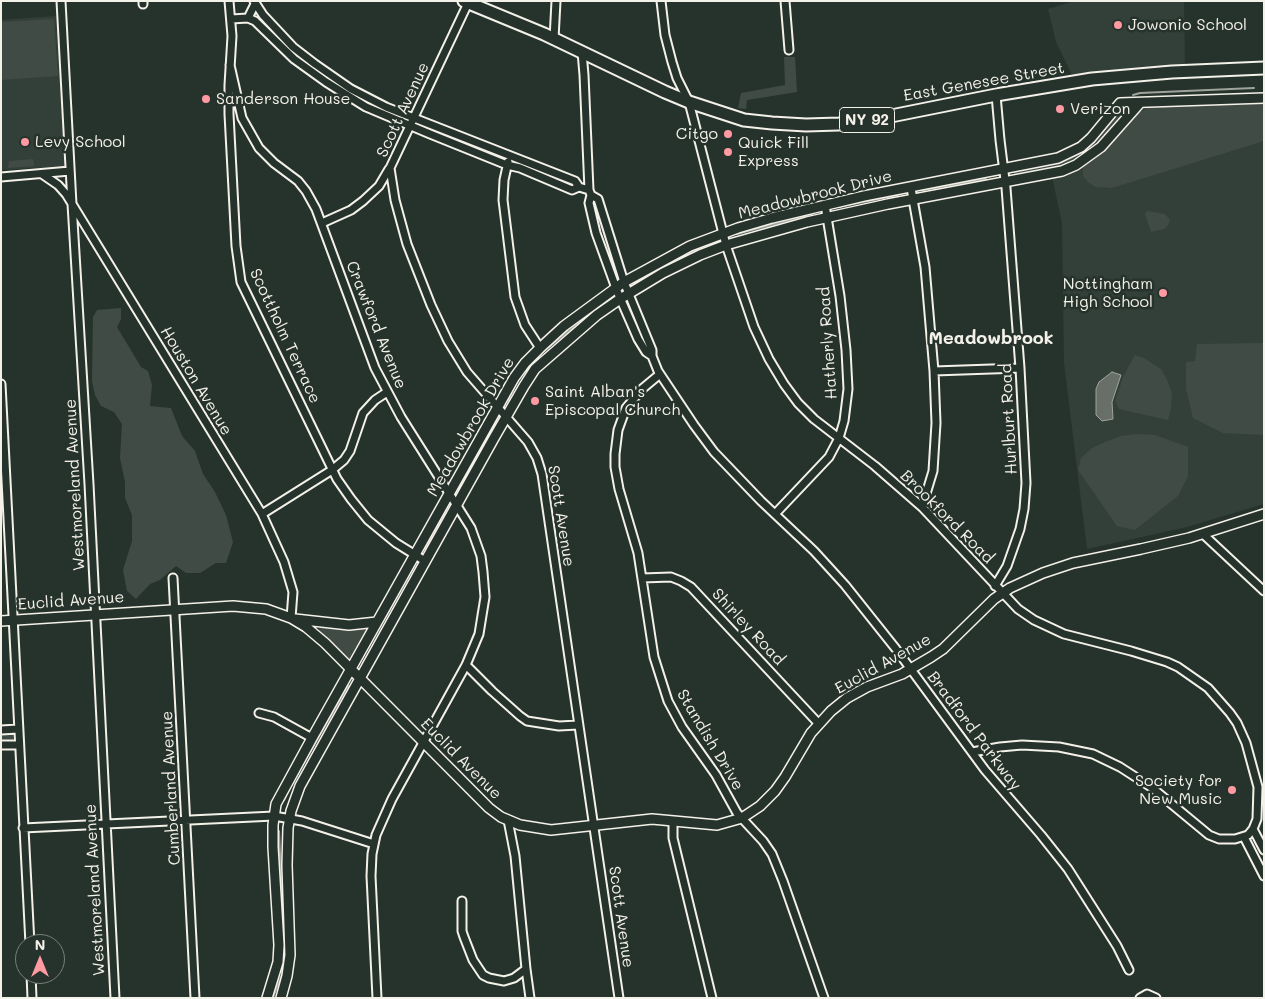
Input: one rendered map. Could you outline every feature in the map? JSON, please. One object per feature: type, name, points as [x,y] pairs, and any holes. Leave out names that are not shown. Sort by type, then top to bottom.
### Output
[{"type":"main road","name":"East Genesee Street","points":[[467,2],[554,39],[689,102],[744,120],[777,123],[825,125],[871,120],[996,94],[1092,79],[1172,72],[1264,68]]},
{"type":"street","name":"Westmoreland Avenue","points":[[62,1],[115,998]]},
{"type":"street","name":"Scottholm Terrace","points":[[229,1],[232,51],[229,85],[230,130],[236,246],[241,282],[332,470],[350,499],[368,520],[396,543],[425,561]]},
{"type":"street","points":[[554,39],[556,1]]},
{"type":"street","name":"Brookford Road","points":[[661,1],[665,35],[672,62],[677,78],[689,102],[722,234],[754,326],[779,376],[798,403],[814,419],[875,466],[922,507],[952,537],[998,590],[1018,609],[1054,630],[1167,662],[1178,667],[1208,688],[1230,713],[1246,742],[1258,787],[1258,810],[1253,829]]},
{"type":"street","points":[[785,1],[789,50]]},
{"type":"street","name":"Scott Avenue","points":[[467,2],[390,168],[395,200],[407,244],[430,304],[448,341],[467,372],[528,442],[537,458],[542,474],[619,998]]},
{"type":"street","points":[[248,18],[255,3]]},
{"type":"street","points":[[255,3],[263,15],[293,46],[331,76],[360,93],[414,118],[509,157],[518,158],[575,181],[579,187],[590,192]]},
{"type":"street","points":[[231,19],[248,18],[255,21],[294,59],[366,107],[572,190],[579,187]]},
{"type":"street","name":"Bradford Parkway","points":[[582,52],[590,192],[589,203],[596,233],[615,288],[638,339],[646,352],[652,356]]},
{"type":"street","name":"Crawford Avenue","points":[[230,65],[239,107],[251,136],[258,148],[298,181],[306,191],[322,223],[362,337],[375,368],[387,392],[457,505],[475,538],[482,564],[485,597],[479,634],[466,664],[392,798],[374,844],[371,876],[377,998]]},
{"type":"street","name":"Hurlburt Road","points":[[996,94],[1006,181],[1026,462],[1024,509],[1020,529],[998,590]]},
{"type":"street","name":"Meadowbrook Drive","points":[[267,998],[278,962],[279,945],[273,847],[276,804],[498,407],[525,363],[564,326],[624,282],[690,246],[722,234],[772,218],[825,205],[1066,155],[1091,138],[1120,103],[1264,98]]},
{"type":"street","name":"Meadowbrook Drive","points":[[281,998],[290,955],[287,865],[290,818],[300,786],[506,417],[535,369],[597,315],[620,299],[663,273],[726,245],[787,226],[913,199],[1062,171],[1076,166],[1101,148],[1140,102]]},
{"type":"street","points":[[509,157],[504,180],[503,200],[515,297],[526,325],[540,348]]},
{"type":"street","points":[[322,223],[351,210],[363,201],[379,186],[390,168]]},
{"type":"street","points":[[1,177],[70,170]]},
{"type":"street","name":"Houston Avenue","points":[[42,174],[58,185],[72,204],[262,514],[284,562],[293,592],[291,618]]},
{"type":"street","points":[[911,188],[924,267],[934,371],[936,423],[933,471],[922,507]]},
{"type":"street","name":"Bradford Parkway","points":[[590,192],[598,199],[624,282],[660,374],[694,425],[714,452],[814,551],[845,585],[896,649],[991,778],[1068,869],[1117,946],[1129,970]]},
{"type":"street","name":"Hatherly Road","points":[[775,514],[829,457],[839,438],[848,400],[840,296],[825,205]]},
{"type":"street","points":[[934,371],[1020,368]]},
{"type":"street","name":"Standish Drive","points":[[660,374],[642,389],[626,408],[618,430],[615,454],[619,489],[638,553],[654,657],[668,701],[682,727],[716,775],[737,813],[763,841],[772,854],[824,998]]},
{"type":"street","points":[[1,384],[29,934]]},
{"type":"street","points":[[262,514],[332,470],[344,460],[350,451],[366,408],[387,392]]},
{"type":"street","name":"Euclid Avenue","points":[[1,621],[176,609],[243,606],[266,609],[291,618],[306,627],[325,643],[489,808],[508,820],[520,825],[551,830],[652,819],[717,825],[742,818],[760,806],[775,791],[811,733],[831,711],[848,698],[910,670],[943,649],[998,590],[1073,563],[1203,534],[1264,514]]},
{"type":"street","points":[[1203,534],[1264,591]]},
{"type":"street","name":"Shirley Road","points":[[642,578],[671,577],[681,580],[691,587],[819,724]]},
{"type":"street","name":"Cumberland Avenue","points":[[173,578],[195,998]]},
{"type":"street","name":"Euclid Avenue","points":[[291,618],[349,625],[377,622]]},
{"type":"street","points":[[466,664],[492,691],[527,721],[560,726],[578,725]]},
{"type":"street","points":[[259,713],[274,717],[312,738]]},
{"type":"street","points":[[1,730],[18,729]]},
{"type":"street","points":[[1,745],[19,745]]},
{"type":"street","points":[[972,752],[1000,747],[1022,746],[1059,747],[1093,754],[1120,767],[1151,787],[1209,835],[1218,839],[1235,839],[1244,837],[1253,829],[1264,850]]},
{"type":"street","points":[[23,828],[274,816],[290,818],[374,844]]},
{"type":"street","points":[[508,820],[515,856],[530,998]]},
{"type":"street","points":[[673,821],[673,838],[712,998]]},
{"type":"street","points":[[1244,837],[1264,876]]},
{"type":"street","points":[[462,900],[462,930],[473,960],[483,975],[504,981],[514,978],[526,969]]},
{"type":"street","points":[[31,984],[32,998]]},
{"type":"street","points":[[1140,998],[1147,994],[1156,998]]},
{"type":"shaded area","name":"Jowonio School","points":[[1074,1],[1184,1],[1185,65],[1072,75],[1056,42],[1048,9]]},
{"type":"shaded area","points":[[56,16],[65,166],[1,170],[1,20]]},
{"type":"shaded area","points":[[54,19],[58,76],[1,80],[1,22]]},
{"type":"shaded area","points":[[784,57],[795,57],[797,92],[747,100],[746,109],[738,108],[741,93],[785,85]]},
{"type":"shaded area","name":"Nottingham High School","points":[[1264,102],[1264,504],[1187,527],[1087,549],[1064,363],[1062,223],[1052,177],[1075,171],[1085,164],[1138,113],[1151,106]]},
{"type":"shaded area","points":[[1264,102],[1264,141],[1112,188],[1096,187],[1083,176],[1085,164],[1138,113],[1151,106]]},
{"type":"shaded area","points":[[1119,110],[1124,113],[1124,117],[1108,136],[1083,158],[1056,169],[1014,175],[1014,170],[1059,160]]},
{"type":"shaded area","points":[[33,159],[34,166],[8,168],[9,161]]},
{"type":"shaded area","points":[[1147,211],[1165,214],[1170,220],[1167,227],[1151,232],[1145,214]]},
{"type":"shaded area","points":[[121,308],[121,319],[117,327],[141,367],[148,371],[152,385],[150,406],[171,408],[182,436],[195,451],[203,474],[215,492],[226,515],[233,542],[226,563],[216,563],[200,573],[186,573],[176,566],[160,580],[150,584],[136,599],[127,591],[123,570],[132,541],[132,515],[125,498],[125,482],[120,458],[122,424],[114,412],[101,406],[95,395],[92,381],[93,317],[97,310]]},
{"type":"shaded area","points":[[1264,343],[1264,435],[1223,433],[1193,418],[1186,389],[1186,362],[1195,361],[1197,344]]},
{"type":"shaded area","points":[[1135,355],[1144,358],[1162,370],[1172,394],[1168,420],[1119,409],[1115,401],[1124,375]]},
{"type":"shaded area","points":[[1112,372],[1121,375],[1112,402],[1113,419],[1102,421],[1096,415],[1096,389],[1099,382]]},
{"type":"shaded area","points":[[1137,434],[1155,435],[1188,447],[1188,476],[1178,496],[1135,530],[1117,526],[1078,470],[1081,458],[1092,448],[1121,436]]},
{"type":"shaded area","points":[[320,626],[366,627],[367,630],[352,658],[349,659],[319,630]]},
{"type":"shaded area","points":[[1,732],[13,734],[13,740],[1,742]]},
{"type":"waterway","points":[[1133,95],[1140,93],[1254,88]]},
{"type":"waterway","points":[[923,190],[986,179]]},
{"type":"waterway","points":[[839,207],[898,195]]},
{"type":"waterway","points":[[737,234],[812,214]]},
{"type":"waterway","points":[[671,261],[710,244]]},
{"type":"waterway","points":[[540,354],[605,302]]},
{"type":"waterway","points":[[508,400],[518,379],[530,364]]},
{"type":"waterway","points":[[459,487],[495,422]]},
{"type":"waterway","points":[[425,549],[445,512]]},
{"type":"waterway","points":[[382,623],[413,567]]},
{"type":"waterway","points":[[294,780],[348,686]]},
{"type":"waterway","points":[[284,800],[289,789]]},
{"type":"waterway","points":[[273,998],[282,974],[284,950],[279,831]]},
{"type":"place","name":"Jowonio School","points":[[1118,25]]},
{"type":"place","name":"Sanderson House","points":[[206,99]]},
{"type":"place","name":"Verizon","points":[[1060,109]]},
{"type":"place","name":"Citgo","points":[[728,134]]},
{"type":"place","name":"Levy School","points":[[25,142]]},
{"type":"place","name":"Quick Fill Express","points":[[728,152]]},
{"type":"place","name":"Nottingham High School","points":[[1163,293]]},
{"type":"place","name":"Saint Alban's Episcopal Church","points":[[535,401]]},
{"type":"place","name":"Society for New Music","points":[[1232,790]]},
{"type":"district","name":"Meadowbrook","points":[[991,338]]}]
